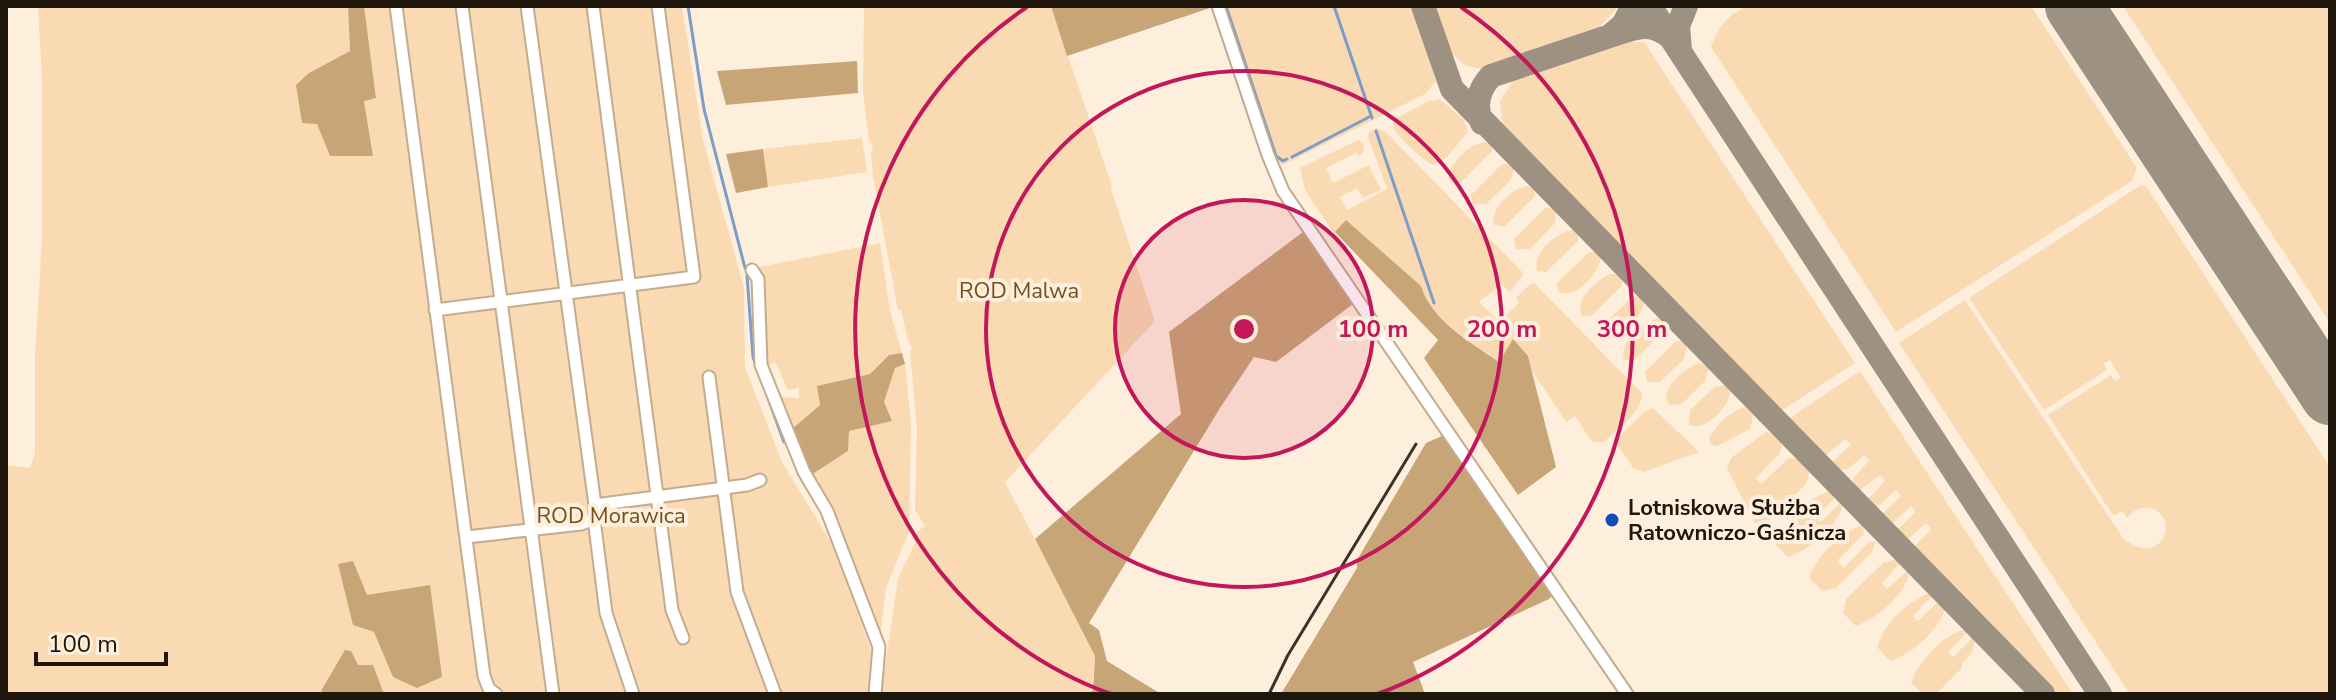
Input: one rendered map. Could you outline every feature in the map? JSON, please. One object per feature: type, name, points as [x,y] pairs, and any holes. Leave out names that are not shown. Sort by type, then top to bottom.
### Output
[{"type":"street","points":[[396,6],[484,676],[489,689],[496,694]]},
{"type":"street","points":[[462,6],[553,694]]},
{"type":"street","points":[[527,6],[595,505],[594,519],[606,613],[633,694]]},
{"type":"street","points":[[593,6],[672,610],[683,638]]},
{"type":"street","points":[[435,310],[694,277],[658,6]]},
{"type":"street","points":[[1218,6],[1283,191],[1627,694]]},
{"type":"street","points":[[752,270],[758,279],[758,348],[766,382],[804,472],[827,511],[879,647],[875,694]]},
{"type":"street","points":[[709,377],[737,592],[775,694]]},
{"type":"street","points":[[595,505],[747,485],[760,480]]},
{"type":"street","points":[[467,537],[581,524],[594,519]]},
{"type":"green space","name":"ROD Morawica","points":[[38,6],[348,6],[350,51],[309,73],[317,124],[330,156],[373,155],[364,100],[376,98],[364,6],[682,6],[703,140],[744,288],[745,367],[782,462],[833,546],[871,650],[868,694],[6,694],[6,465],[30,468],[35,453],[35,353],[42,240],[42,79]]},
{"type":"green space","name":"ROD Malwa","points":[[864,6],[1051,6],[1112,186],[1155,321],[1005,482],[1095,656],[1092,694],[881,694],[898,578],[917,539],[916,533],[925,526],[915,510],[917,429],[912,347],[901,310],[898,310],[873,177],[873,145],[869,142],[863,90]]},
{"type":"green space","points":[[1224,6],[1412,6],[1436,81],[1425,94],[1283,165],[1275,160]]},
{"type":"green space","points":[[1433,6],[1619,6],[1593,34],[1487,70],[1466,66],[1448,50]]},
{"type":"green space","points":[[1748,6],[2031,6],[2137,168],[2132,181],[1896,332],[1711,47],[1725,22]]},
{"type":"green space","points":[[2123,6],[2330,6],[2330,323]]},
{"type":"green space","points":[[1624,42],[1644,42],[1855,363],[1779,412],[1503,128],[1500,102],[1515,77]]},
{"type":"green space","points":[[1440,99],[1464,120],[1468,132],[1447,157],[1433,165],[1404,142],[1393,124],[1394,119],[1429,101]]},
{"type":"green space","points":[[1377,128],[1386,132],[1524,274],[1510,292],[1501,284],[1479,302],[1500,321],[1519,303],[1516,298],[1534,283],[1642,393],[1634,413],[1604,442],[1592,442],[1575,416],[1566,422],[1531,369],[1528,356],[1513,340],[1500,362],[1443,320],[1421,286],[1346,220],[1334,234],[1305,190],[1300,168],[1358,140],[1364,144],[1363,153],[1358,156],[1356,153],[1326,168],[1333,183],[1369,165],[1381,190],[1363,198],[1357,188],[1340,197],[1347,210],[1387,189],[1368,137],[1369,132]]},
{"type":"green space","points":[[862,138],[867,172],[768,187],[763,149]]},
{"type":"green space","points":[[1485,142],[1492,146],[1492,151],[1460,183],[1451,182],[1448,178],[1457,160],[1473,146]]},
{"type":"green space","points":[[1502,164],[1509,164],[1514,169],[1510,181],[1486,204],[1472,204],[1471,195]]},
{"type":"green space","points":[[2141,185],[2146,186],[2330,467],[2330,694],[2130,694],[1899,343],[1965,300],[2123,538],[2136,547],[2157,545],[2166,530],[2160,513],[2146,508],[2137,510],[2127,518],[2122,511],[2112,514],[2048,415],[2111,375],[2115,381],[2121,378],[2110,360],[2104,363],[2107,370],[2044,410],[1969,298]]},
{"type":"green space","points":[[1526,186],[1534,189],[1535,196],[1504,227],[1494,225],[1498,206],[1514,191]]},
{"type":"green space","points":[[1545,208],[1556,211],[1555,223],[1530,249],[1516,249],[1514,239]]},
{"type":"green space","points":[[1574,230],[1578,241],[1546,272],[1537,271],[1538,257],[1547,244],[1560,234]]},
{"type":"green space","points":[[880,243],[890,311],[902,353],[889,355],[870,374],[818,386],[820,405],[792,429],[780,397],[799,398],[799,388],[788,390],[775,362],[767,366],[762,350],[764,301],[754,268]]},
{"type":"green space","points":[[1589,252],[1596,252],[1601,257],[1596,271],[1586,284],[1572,292],[1558,292],[1557,283]]},
{"type":"green space","points":[[1609,274],[1622,278],[1622,286],[1591,316],[1582,316],[1580,310],[1584,297]]},
{"type":"green space","points":[[1639,296],[1644,301],[1635,321],[1616,336],[1602,337],[1601,327],[1632,297]]},
{"type":"green space","points":[[1661,318],[1665,330],[1633,361],[1624,359],[1625,346],[1634,332],[1647,322]]},
{"type":"green space","points":[[1676,341],[1687,345],[1684,359],[1660,382],[1647,382],[1645,372]]},
{"type":"green space","points":[[1700,363],[1709,368],[1705,381],[1682,404],[1669,405],[1667,393],[1673,382],[1683,372]]},
{"type":"green space","points":[[905,364],[911,424],[909,532],[886,588],[881,630],[874,629],[811,475],[848,451],[849,431],[884,402],[895,368]]},
{"type":"green space","points":[[1860,371],[2073,694],[2055,694],[1913,548],[1931,529],[1926,523],[1907,540],[1898,533],[1898,529],[1916,512],[1911,506],[1892,524],[1882,518],[1882,514],[1901,496],[1896,490],[1877,507],[1873,508],[1866,501],[1885,481],[1880,475],[1857,492],[1853,487],[1854,477],[1869,461],[1864,455],[1847,470],[1835,469],[1833,461],[1851,445],[1846,439],[1823,457],[1787,420]]},
{"type":"green space","points":[[1726,385],[1731,390],[1729,397],[1716,416],[1702,425],[1689,425],[1690,410],[1715,387]]},
{"type":"green space","points":[[1745,407],[1753,415],[1750,429],[1717,446],[1711,445],[1709,439],[1719,424],[1734,411]]},
{"type":"green space","points":[[1653,408],[1699,452],[1644,472],[1633,468],[1615,441],[1644,412]]},
{"type":"green space","points":[[1766,432],[1782,441],[1780,453],[1756,478],[1761,484],[1789,458],[1799,459],[1810,470],[1806,484],[1762,527],[1755,523],[1727,468],[1731,458]]},
{"type":"green space","points":[[1830,491],[1834,499],[1816,517],[1821,522],[1839,504],[1843,505],[1835,522],[1813,544],[1788,557],[1776,545],[1785,528],[1805,505]]},
{"type":"green space","points":[[1863,525],[1864,534],[1837,561],[1844,568],[1869,542],[1876,541],[1872,552],[1836,588],[1822,591],[1809,578],[1812,570],[1830,546]]},
{"type":"green space","points":[[1897,559],[1901,562],[1882,584],[1887,589],[1909,572],[1903,589],[1881,612],[1856,626],[1843,613],[1846,599],[1883,563]]},
{"type":"green space","points":[[1930,593],[1931,597],[1913,616],[1918,621],[1940,603],[1945,608],[1937,625],[1915,647],[1890,661],[1877,647],[1880,638],[1905,608]]},
{"type":"green space","points":[[1965,629],[1968,631],[1948,652],[1953,657],[1972,638],[1975,639],[1972,652],[1962,668],[1936,694],[1923,694],[1911,683],[1920,666],[1940,643]]},
{"type":"shaded area","points":[[348,6],[364,6],[376,98],[364,101],[373,156],[330,156],[317,124],[302,123],[296,85],[309,73],[350,51]]},
{"type":"shaded area","points":[[1051,6],[1209,6],[1210,8],[1067,56]]},
{"type":"shaded area","points":[[857,61],[858,93],[726,105],[717,71]]},
{"type":"shaded area","points":[[763,149],[768,187],[736,193],[726,154]]},
{"type":"shaded area","points":[[1346,220],[1421,286],[1434,310],[1464,338],[1499,362],[1513,339],[1528,356],[1556,467],[1518,495],[1424,358],[1438,340],[1335,232]]},
{"type":"shaded area","points":[[1303,232],[1353,304],[1276,362],[1254,357],[1089,623],[1099,630],[1107,661],[1161,694],[1084,694],[1093,691],[1095,656],[1035,539],[1181,414],[1169,332]]},
{"type":"shaded area","points":[[902,353],[905,364],[895,368],[884,402],[892,421],[849,431],[848,451],[811,475],[792,429],[820,405],[817,386],[870,374],[889,355]]},
{"type":"shaded area","points":[[1442,436],[1554,594],[1413,662],[1425,694],[1281,694],[1357,568],[1357,560],[1426,443]]},
{"type":"shaded area","points":[[353,561],[367,595],[430,585],[442,677],[417,688],[393,677],[374,632],[353,625],[338,564]]},
{"type":"shaded area","points":[[345,650],[351,651],[358,665],[373,665],[384,694],[326,694],[321,691]]},
{"type":"waterway","points":[[688,6],[704,109],[745,268]]},
{"type":"waterway","points":[[1226,6],[1276,156],[1283,161],[1287,159]]},
{"type":"waterway","points":[[1334,6],[1372,118]]},
{"type":"waterway","points":[[1292,157],[1371,116]]},
{"type":"waterway","points":[[1376,131],[1434,303]]},
{"type":"waterway","points":[[747,275],[753,357],[784,442]]},
{"type":"taxiway","points":[[1423,6],[1452,89],[2043,694]]},
{"type":"taxiway","points":[[1633,6],[1623,25],[1610,36],[1634,28],[1650,27],[1672,39]]},
{"type":"taxiway","points":[[1650,6],[2100,694]]},
{"type":"taxiway","points":[[1680,50],[1678,26],[1686,6]]},
{"type":"taxiway","points":[[1482,123],[1478,110],[1479,98],[1491,76],[1610,36]]},
{"type":"runway","points":[[2074,6],[2330,396]]},
{"type":"railway","points":[[1269,694],[1288,655],[1416,444]]},
{"type":"place","name":"Lotniskowa Służba Ratowniczo-Gaśnicza","points":[[1612,520]]}]
